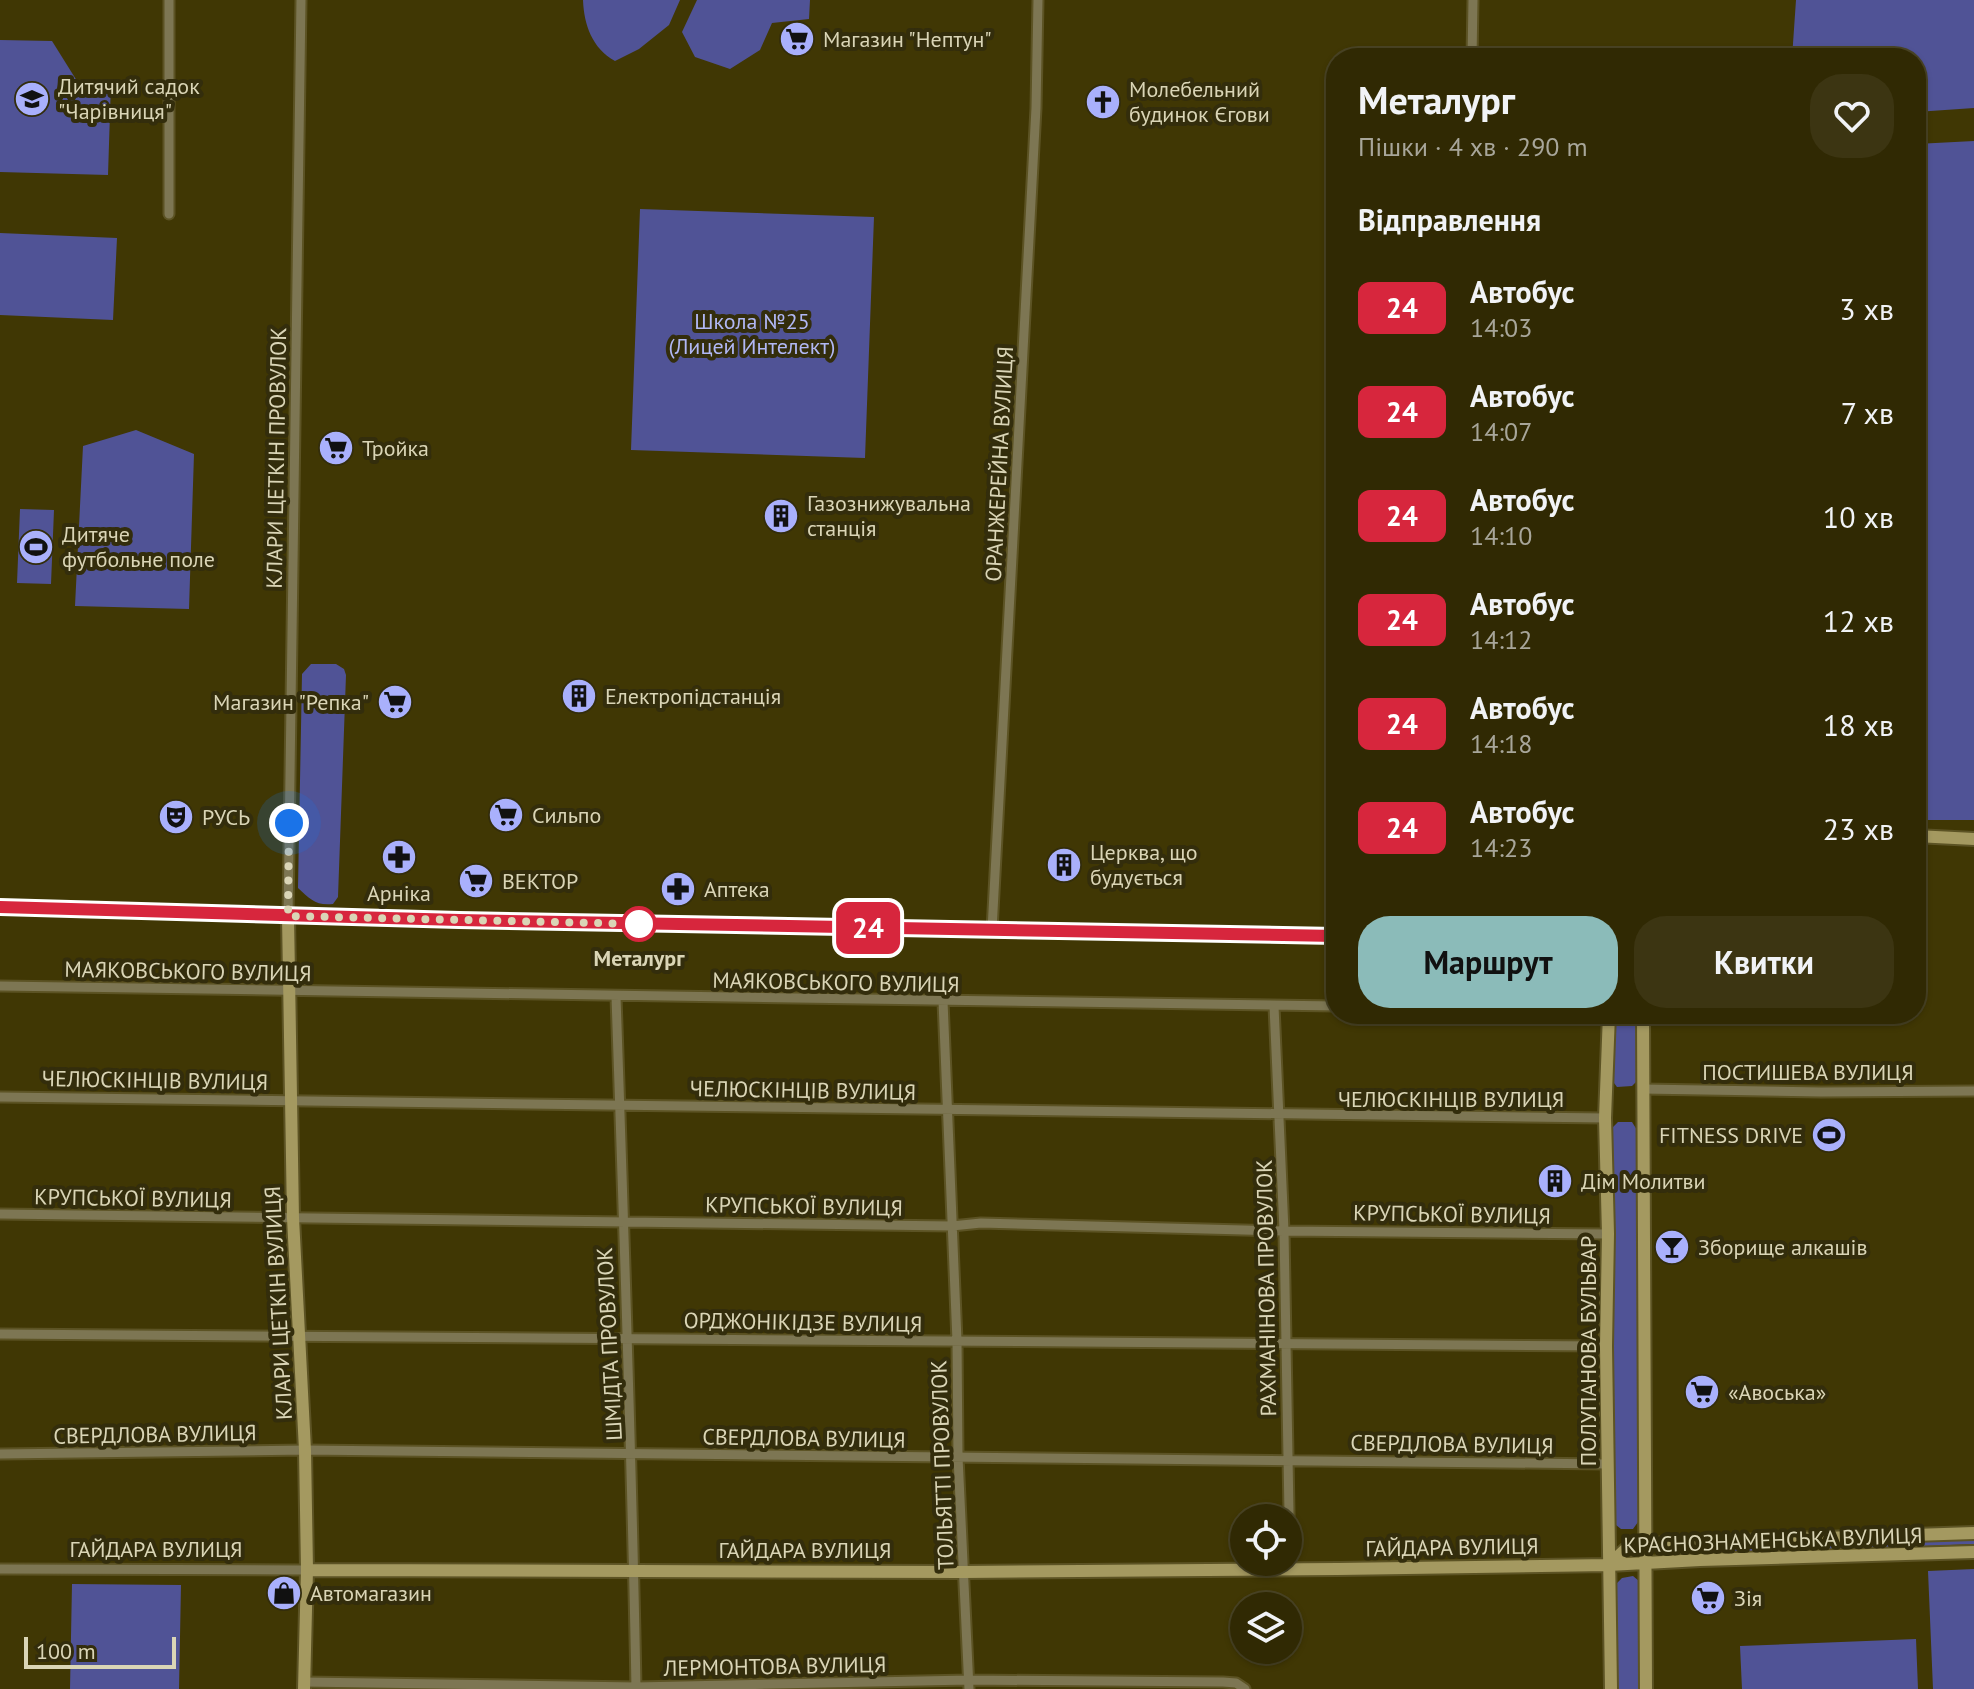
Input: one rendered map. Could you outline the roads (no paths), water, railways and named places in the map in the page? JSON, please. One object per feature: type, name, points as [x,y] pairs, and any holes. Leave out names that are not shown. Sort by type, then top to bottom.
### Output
[{"type":"street","points":[[169,0],[169,214]]},
{"type":"street","name":"КЛАРИ ЦЕТКІН ПРОВУЛОК","points":[[288,916],[301,0]]},
{"type":"street","name":"ОРАНЖЕРЕЙНА ВУЛИЦЯ","points":[[992,930],[1035,132],[1038,0]]},
{"type":"street","points":[[1472,48],[1473,0]]},
{"type":"street","points":[[1926,837],[1974,839]]},
{"type":"street","points":[[0,907],[288,916],[1326,936]]},
{"type":"street","name":"КЛАРИ ЦЕТКІН ВУЛИЦЯ","points":[[288,916],[293,1218],[305,1450],[307,1570],[304,1686]]},
{"type":"street","name":"МАЯКОВСЬКОГО ВУЛИЦЯ","points":[[0,986],[1326,1006]]},
{"type":"street","name":"ШМІДТА ПРОВУЛОК","points":[[616,997],[636,1569],[636,1688]]},
{"type":"street","name":"ТОЛЬЯТТІ ПРОВУЛОК","points":[[943,1001],[969,1684]]},
{"type":"street","name":"РАХМАНІНОВА ПРОВУЛОК","points":[[1274,1006],[1281,1115],[1288,1504]]},
{"type":"street","name":"ПОЛУПАНОВА БУЛЬВАР","points":[[1609,1024],[1605,1118],[1611,1689]]},
{"type":"street","points":[[1643,1024],[1646,1689]]},
{"type":"street","name":"ПОСТИШЕВА ВУЛИЦЯ","points":[[1643,1089],[1974,1091]]},
{"type":"street","name":"ЧЕЛЮСКІНЦІВ ВУЛИЦЯ","points":[[0,1097],[1605,1118]]},
{"type":"street","name":"КРУПСЬКОЇ ВУЛИЦЯ","points":[[0,1214],[952,1226],[981,1223],[1284,1231],[1608,1234]]},
{"type":"street","name":"ОРДЖОНІКІДЗЕ ВУЛИЦЯ","points":[[0,1334],[1606,1346]]},
{"type":"street","name":"СВЕРДЛОВА ВУЛИЦЯ","points":[[0,1454],[305,1450],[1607,1464]]},
{"type":"street","name":"КРАСНОЗНАМЕНСЬКА ВУЛИЦЯ","points":[[1609,1565],[1625,1550],[1646,1544],[1974,1533]]},
{"type":"street","name":"КРАСНОЗНАМЕНСЬКА ВУЛИЦЯ","points":[[1609,1565],[1974,1552]]},
{"type":"street","name":"ГАЙДАРА ВУЛИЦЯ","points":[[1302,1569],[1609,1565]]},
{"type":"street","name":"ГАЙДАРА ВУЛИЦЯ","points":[[0,1569],[963,1572],[1230,1570]]},
{"type":"street","name":"ЛЕРМОНТОВА ВУЛИЦЯ","points":[[304,1686],[636,1688],[1223,1682],[1236,1683],[1245,1689]]},
{"type":"place","name":"Магазин \"Нептун\"","points":[[797,39]]},
{"type":"place","name":"Дитячий садок \"Чарівниця\"","points":[[32,99]]},
{"type":"place","name":"Молебельний будинок Єгови","points":[[1103,102]]},
{"type":"place","name":"Тройка","points":[[336,448]]},
{"type":"place","name":"Газознижувальна станція","points":[[781,516]]},
{"type":"place","name":"Дитяче футбольне поле","points":[[36,547]]},
{"type":"place","name":"Електропідстанція","points":[[579,696]]},
{"type":"place","name":"Магазин \"Репка\"","points":[[395,702]]},
{"type":"place","name":"Сильпо","points":[[506,815]]},
{"type":"place","name":"РУСЬ","points":[[176,817]]},
{"type":"place","name":"Арніка","points":[[399,857]]},
{"type":"place","name":"Церква, що будується","points":[[1064,865]]},
{"type":"place","name":"ВЕКТОР","points":[[476,881]]},
{"type":"place","name":"Аптека","points":[[678,889]]},
{"type":"place","name":"Металург","points":[[639,924]]},
{"type":"place","name":"FITNESS DRIVE","points":[[1829,1135]]},
{"type":"place","name":"Дім Молитви","points":[[1555,1181]]},
{"type":"place","name":"Зборище алкашів","points":[[1672,1247]]},
{"type":"place","name":"«Авоська»","points":[[1702,1392]]},
{"type":"place","name":"Автомагазин","points":[[284,1593]]},
{"type":"place","name":"Зія","points":[[1708,1598]]},
{"type":"park label","name":"Школа №25 (Лицей Интелект)","points":[[752,334]]}]
